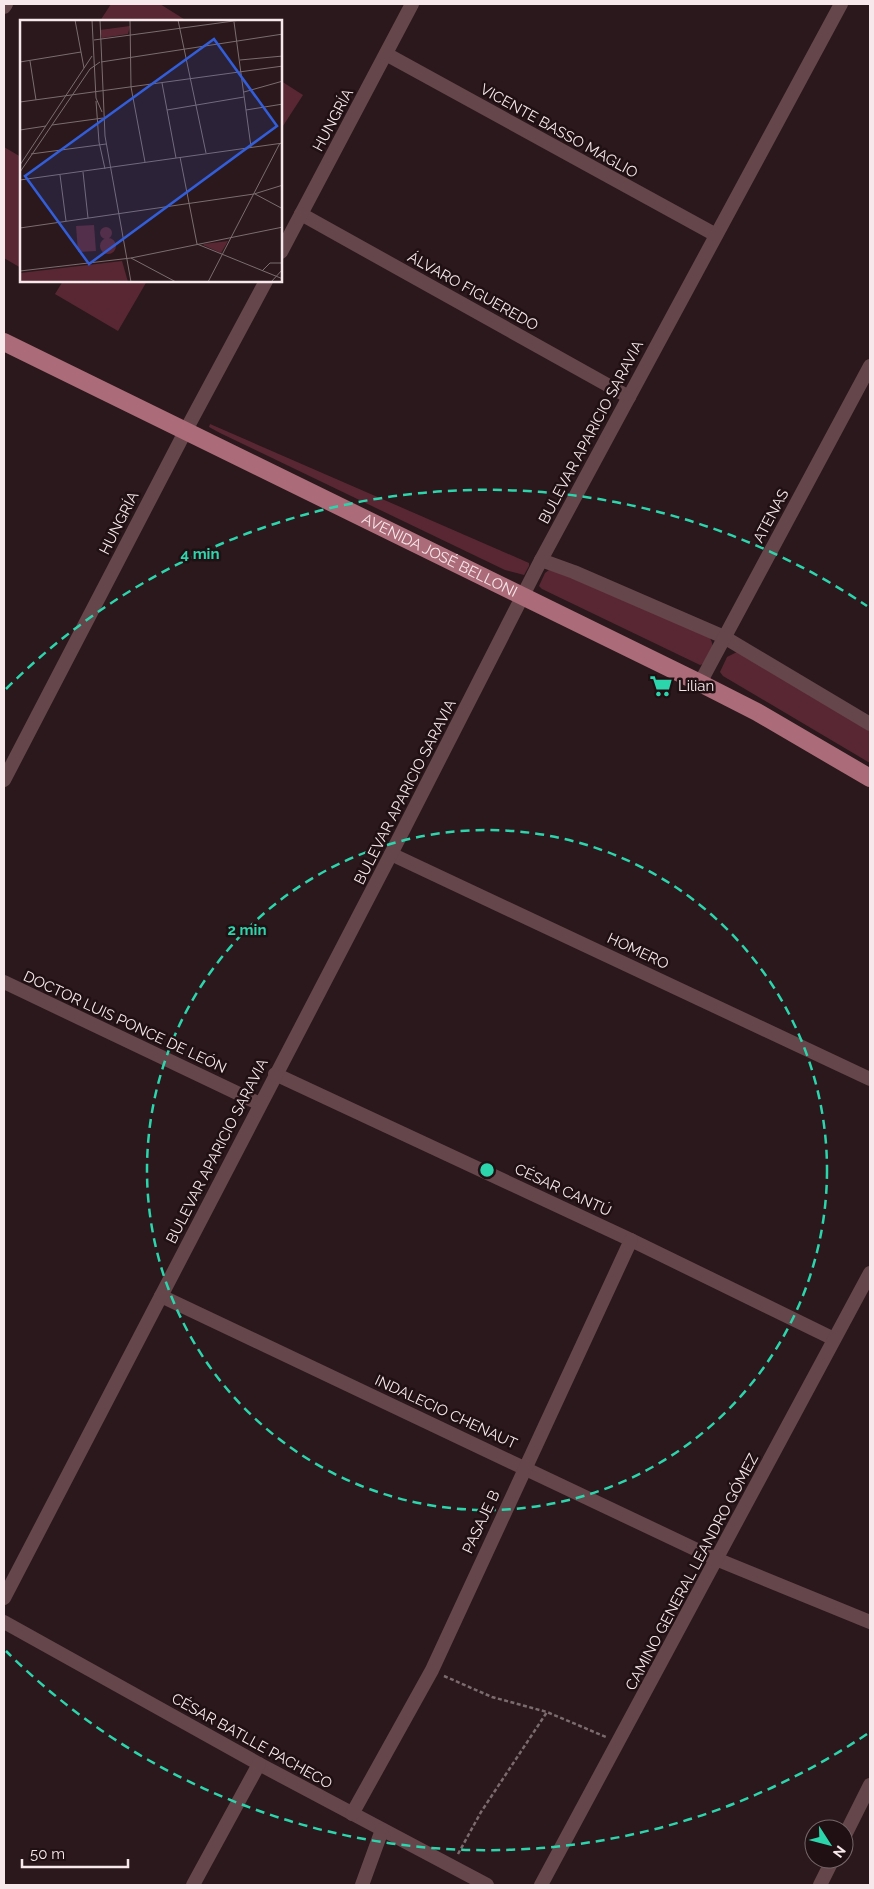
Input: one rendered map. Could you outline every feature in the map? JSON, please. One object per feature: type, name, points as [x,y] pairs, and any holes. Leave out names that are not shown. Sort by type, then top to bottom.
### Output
[{"type":"main road","name":"AVENIDA JOSÉ BELLONI","points":[[4,342],[700,683],[757,712],[870,778]]},
{"type":"street","name":"HUNGRÍA","points":[[282,250],[412,4]]},
{"type":"street","name":"BULEVAR APARICIO SARAVIA","points":[[4,1598],[275,1074],[392,854],[541,560],[841,4]]},
{"type":"street","name":"VICENTE BASSO MAGLIO","points":[[386,54],[716,235]]},
{"type":"street","name":"ÁLVARO FIGUEREDO","points":[[301,214],[628,397]]},
{"type":"street","name":"HUNGRÍA","points":[[4,780],[186,430],[265,282]]},
{"type":"street","name":"ATENAS","points":[[700,683],[870,366]]},
{"type":"street","points":[[541,560],[574,572],[724,638],[870,724]]},
{"type":"street","name":"HOMERO","points":[[392,854],[870,1078]]},
{"type":"street","name":"DOCTOR LUIS PONCE DE LEÓN","points":[[4,982],[260,1104]]},
{"type":"street","name":"CÉSAR CANTÚ","points":[[275,1074],[631,1240],[834,1339]]},
{"type":"street","name":"PASAJE B","points":[[352,1814],[432,1670],[524,1467],[631,1240]]},
{"type":"street","name":"CAMINO GENERAL LEANDRO GÓMEZ","points":[[541,1885],[870,1273]]},
{"type":"street","name":"INDALECIO CHENAUT","points":[[161,1296],[716,1559],[870,1622]]},
{"type":"street","name":"CÉSAR BATLLE PACHECO","points":[[4,1622],[259,1764],[487,1885]]},
{"type":"street","points":[[193,1885],[259,1764]]},
{"type":"street","points":[[853,1819],[870,1785]]},
{"type":"street","points":[[362,1885],[382,1830]]},
{"type":"street","points":[[820,1885],[828,1869]]},
{"type":"path","points":[[432,1670],[492,1697],[547,1712],[588,1728],[618,1743]]},
{"type":"path","points":[[452,1866],[482,1812],[547,1712]]},
{"type":"shaded area","points":[[111,4],[160,4],[185,20],[101,20]]},
{"type":"shaded area","points":[[282,82],[303,95],[282,127]]},
{"type":"shaded area","points":[[4,147],[20,156],[20,267],[4,258]]},
{"type":"shaded area","points":[[62,282],[146,282],[118,331],[55,294]]},
{"type":"shaded area","points":[[210,424],[529,563],[529,566],[524,575],[505,570],[220,433],[209,427]]},
{"type":"shaded area","points":[[549,570],[558,572],[709,637],[712,644],[710,654],[703,664],[700,665],[542,589],[539,586],[545,573]]},
{"type":"shaded area","points":[[737,652],[870,731],[870,763],[723,676],[720,672],[727,657]]},
{"type":"place","name":"Lilian","points":[[661,686]]}]
